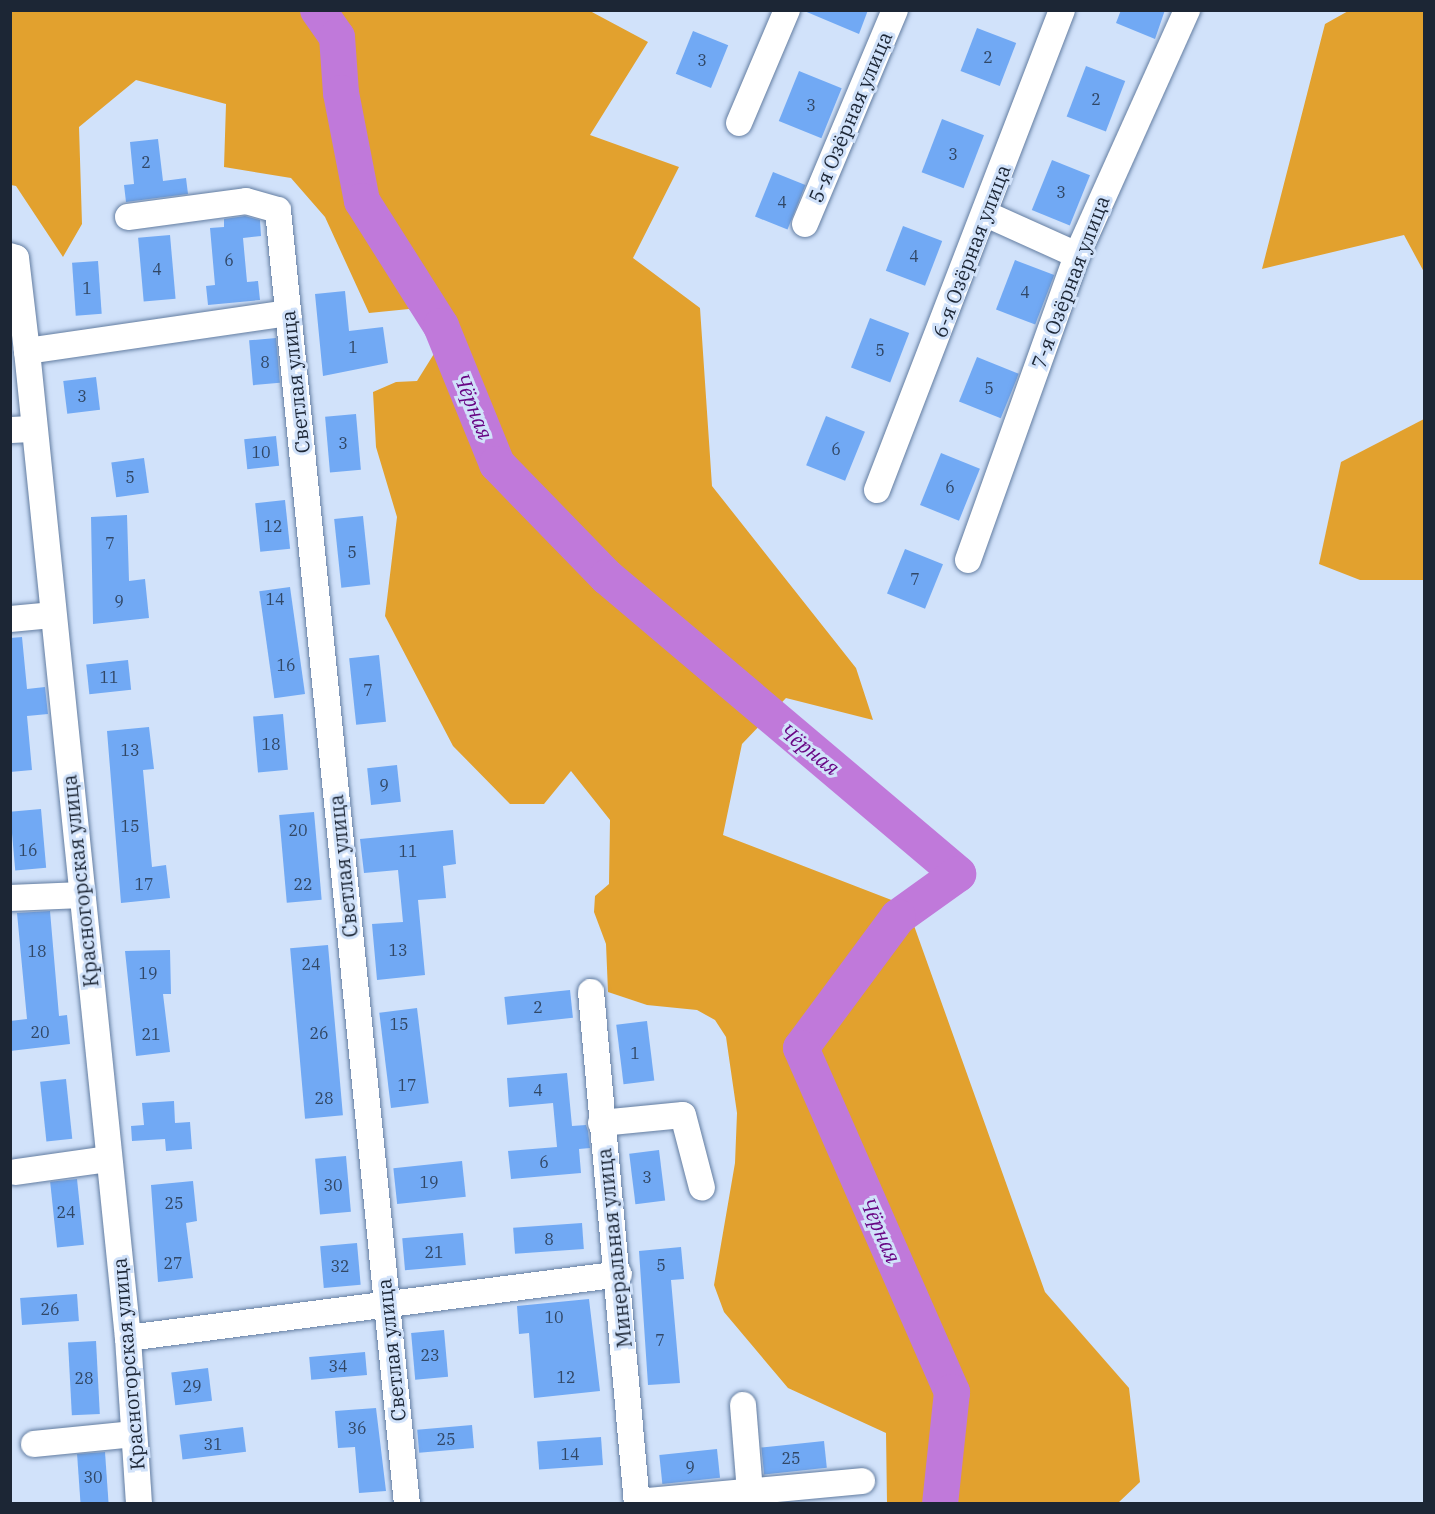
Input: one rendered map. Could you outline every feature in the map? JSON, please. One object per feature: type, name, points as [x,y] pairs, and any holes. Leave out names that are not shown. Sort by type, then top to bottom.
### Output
[{"type":"street","points":[[739,123],[787,10]]},
{"type":"street","name":"5-я Озёрная улица","points":[[805,224],[895,10]]},
{"type":"street","name":"6-я Озёрная улица","points":[[877,490],[986,214],[1062,10]]},
{"type":"street","name":"7-я Озёрная улица","points":[[968,560],[1077,255],[1187,10]]},
{"type":"street","name":"Светлая улица","points":[[128,217],[246,201],[278,210],[407,1503]]},
{"type":"street","points":[[986,214],[1077,255]]},
{"type":"street","name":"Красногорская улица","points":[[13,257],[22,360],[21,429],[52,615],[128,1338],[139,1503]]},
{"type":"street","points":[[22,360],[288,313]]},
{"type":"street","points":[[10,619],[52,615]]},
{"type":"street","points":[[10,898],[82,895]]},
{"type":"street","name":"Минеральная улица","points":[[591,992],[601,1123],[619,1274],[637,1503]]},
{"type":"street","points":[[601,1123],[683,1115],[702,1188]]},
{"type":"street","points":[[16,1172],[109,1160]]},
{"type":"street","points":[[128,1338],[387,1308],[619,1274]]},
{"type":"street","points":[[742,1405],[750,1499]]},
{"type":"street","points":[[34,1444],[134,1434]]},
{"type":"street","points":[[637,1503],[750,1499],[862,1482]]},
{"type":"shaded area","points":[[1350,10],[1424,11],[1424,272],[1404,235],[1262,269],[1325,24]]},
{"type":"shaded area","points":[[10,11],[590,11],[648,42],[590,135],[679,167],[633,258],[700,308],[712,486],[856,668],[873,720],[786,698],[742,744],[723,835],[907,906],[1045,1292],[1129,1388],[1140,1482],[1118,1503],[887,1503],[886,1433],[788,1388],[724,1312],[714,1285],[735,1163],[737,1113],[726,1037],[715,1020],[697,1010],[647,1005],[608,992],[606,944],[594,912],[595,896],[609,884],[610,820],[571,771],[544,804],[510,804],[453,746],[385,616],[397,517],[376,447],[373,392],[396,382],[417,381],[442,341],[409,309],[369,313],[325,217],[291,178],[224,167],[226,104],[136,80],[79,127],[82,224],[63,257],[16,186],[11,185]]},
{"type":"shaded area","points":[[1424,419],[1424,580],[1360,580],[1319,564],[1341,462]]},
{"type":"building","points":[[802,10],[868,10],[859,34]]},
{"type":"building","points":[[1121,10],[1165,10],[1155,39],[1116,23]]},
{"type":"building","points":[[977,28],[1016,43],[1000,86],[961,71]]},
{"type":"building","points":[[693,31],[728,45],[711,88],[676,74]]},
{"type":"building","points":[[1086,66],[1125,81],[1106,131],[1067,116]]},
{"type":"building","points":[[799,71],[842,88],[821,138],[779,121]]},
{"type":"building","points":[[942,119],[984,135],[964,188],[922,172]]},
{"type":"building","points":[[158,139],[163,181],[186,178],[188,194],[126,202],[124,185],[134,184],[130,142]]},
{"type":"building","points":[[1052,160],[1090,175],[1070,225],[1032,210]]},
{"type":"building","points":[[773,172],[805,185],[787,230],[755,217]]},
{"type":"building","points":[[245,216],[260,220],[261,236],[243,238],[247,282],[258,281],[260,300],[208,305],[206,286],[215,285],[210,228],[224,227],[224,219]]},
{"type":"building","points":[[903,226],[942,241],[925,286],[886,271]]},
{"type":"building","points":[[170,235],[176,299],[144,302],[138,238]]},
{"type":"building","points":[[1015,260],[1054,275],[1035,325],[996,309]]},
{"type":"building","points":[[98,261],[102,314],[76,316],[72,263]]},
{"type":"building","points":[[345,291],[349,331],[383,327],[388,363],[323,376],[315,294]]},
{"type":"building","points":[[870,318],[909,333],[890,383],[851,367]]},
{"type":"building","points":[[276,338],[280,383],[253,385],[249,340]]},
{"type":"building","points":[[977,357],[1019,374],[1001,418],[959,402]]},
{"type":"building","points":[[96,377],[100,410],[67,414],[63,381]]},
{"type":"building","points":[[356,414],[361,470],[330,472],[325,417]]},
{"type":"building","points":[[826,416],[865,432],[845,481],[806,465]]},
{"type":"building","points":[[276,436],[279,466],[247,469],[244,439]]},
{"type":"building","points":[[941,453],[980,469],[959,521],[920,505]]},
{"type":"building","points":[[144,458],[149,493],[116,497],[111,463]]},
{"type":"building","points":[[285,500],[290,549],[260,552],[255,503]]},
{"type":"building","points":[[127,515],[129,581],[145,579],[149,618],[93,624],[91,517]]},
{"type":"building","points":[[363,516],[370,585],[341,588],[334,519]]},
{"type":"building","points":[[905,549],[943,564],[925,609],[887,594]]},
{"type":"building","points":[[290,587],[305,694],[274,698],[259,591]]},
{"type":"building","points":[[22,637],[27,689],[45,687],[48,714],[27,716],[32,770],[10,772],[10,638]]},
{"type":"building","points":[[379,655],[386,722],[356,725],[349,658]]},
{"type":"building","points":[[128,660],[131,690],[89,694],[86,664]]},
{"type":"building","points":[[283,714],[288,770],[258,772],[253,717]]},
{"type":"building","points":[[149,727],[154,769],[143,770],[152,867],[166,865],[170,898],[121,903],[107,731]]},
{"type":"building","points":[[397,765],[401,802],[371,805],[367,768]]},
{"type":"building","points":[[41,809],[46,868],[15,870],[10,812]]},
{"type":"building","points":[[314,812],[322,900],[287,903],[279,815]]},
{"type":"building","points":[[453,830],[456,864],[443,866],[446,898],[418,900],[425,975],[377,980],[372,924],[403,922],[398,870],[364,873],[360,839]]},
{"type":"building","points":[[50,911],[59,1016],[67,1015],[70,1044],[10,1051],[10,1021],[27,1019],[17,913]]},
{"type":"building","points":[[328,945],[343,1115],[305,1119],[290,948]]},
{"type":"building","points":[[170,950],[171,994],[163,994],[170,1052],[136,1056],[125,951]]},
{"type":"building","points":[[570,990],[573,1018],[507,1025],[504,997]]},
{"type":"building","points":[[417,1008],[429,1103],[391,1108],[379,1013]]},
{"type":"building","points":[[647,1021],[654,1081],[624,1084],[616,1025]]},
{"type":"building","points":[[567,1073],[572,1126],[586,1125],[588,1131],[590,1148],[579,1149],[581,1173],[511,1179],[508,1151],[557,1147],[553,1103],[509,1107],[507,1078]]},
{"type":"building","points":[[66,1079],[72,1139],[46,1141],[40,1082]]},
{"type":"building","points":[[174,1101],[175,1123],[190,1122],[192,1149],[166,1151],[165,1139],[132,1141],[131,1126],[144,1125],[142,1103]]},
{"type":"building","points":[[659,1150],[665,1201],[635,1204],[629,1154]]},
{"type":"building","points":[[346,1156],[351,1212],[320,1214],[315,1159]]},
{"type":"building","points":[[462,1161],[466,1197],[397,1204],[393,1168]]},
{"type":"building","points":[[77,1179],[84,1245],[57,1247],[50,1182]]},
{"type":"building","points":[[193,1181],[197,1221],[186,1223],[193,1278],[158,1282],[151,1185]]},
{"type":"building","points":[[582,1223],[584,1249],[515,1254],[513,1228]]},
{"type":"building","points":[[463,1233],[466,1265],[405,1270],[402,1238]]},
{"type":"building","points":[[357,1243],[361,1285],[324,1288],[320,1246]]},
{"type":"building","points":[[681,1247],[684,1279],[671,1280],[680,1383],[648,1385],[639,1251]]},
{"type":"building","points":[[77,1294],[79,1321],[22,1325],[20,1298]]},
{"type":"building","points":[[589,1299],[600,1391],[534,1398],[529,1333],[519,1334],[517,1306]]},
{"type":"building","points":[[444,1330],[448,1377],[415,1380],[411,1333]]},
{"type":"building","points":[[96,1341],[100,1414],[72,1415],[68,1342]]},
{"type":"building","points":[[365,1352],[367,1375],[311,1380],[309,1357]]},
{"type":"building","points":[[208,1368],[212,1401],[175,1405],[171,1373]]},
{"type":"building","points":[[376,1408],[386,1491],[359,1493],[355,1447],[338,1448],[335,1411]]},
{"type":"building","points":[[472,1425],[474,1448],[419,1453],[417,1430]]},
{"type":"building","points":[[243,1427],[246,1452],[183,1460],[179,1435]]},
{"type":"building","points":[[601,1437],[603,1465],[539,1469],[537,1441]]},
{"type":"building","points":[[824,1441],[827,1468],[764,1474],[761,1448]]},
{"type":"building","points":[[717,1449],[720,1478],[662,1484],[659,1455]]},
{"type":"building","points":[[105,1452],[109,1503],[81,1504],[77,1454]]},
{"type":"waterway","name":"Чёрная","points":[[318,10],[337,37],[341,93],[362,201],[441,326],[497,464],[607,577],[958,874],[898,917],[801,1048],[952,1392],[940,1504]]}]
